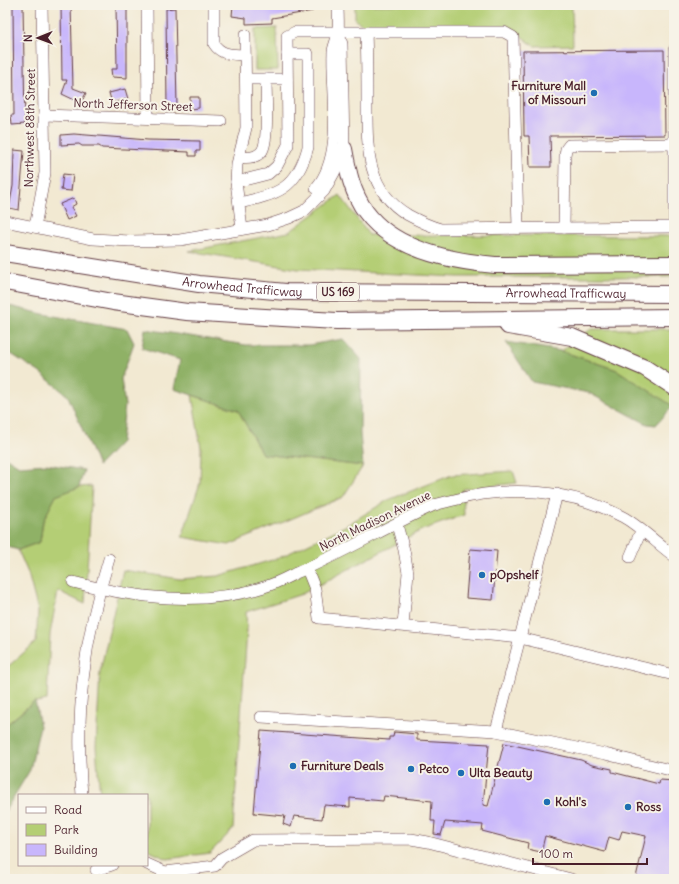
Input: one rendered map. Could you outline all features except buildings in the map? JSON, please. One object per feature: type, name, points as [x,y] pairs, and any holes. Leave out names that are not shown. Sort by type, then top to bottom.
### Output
[{"type":"highway","points":[[338,148],[349,178],[366,212],[395,237],[428,253],[471,263],[495,265],[674,264]]},
{"type":"highway","name":"Arrowhead Trafficway","points":[[5,253],[199,284],[286,292],[674,294]]},
{"type":"highway","name":"Arrowhead Trafficway","points":[[5,282],[113,302],[187,312],[337,320],[674,317]]},
{"type":"highway","points":[[469,319],[572,337],[645,368],[674,387]]},
{"type":"street","name":"Northwest 88th Street","points":[[35,227],[44,173],[42,5]]},
{"type":"street","points":[[147,5],[148,118]]},
{"type":"street","points":[[5,220],[76,237],[130,241],[180,240],[268,225],[304,211],[324,191],[335,171],[338,148],[342,44],[338,31],[338,5]]},
{"type":"street","points":[[214,9],[214,44],[222,52],[227,54],[245,55]]},
{"type":"street","points":[[236,182],[268,174],[277,166],[288,145],[287,36],[295,32],[338,31],[504,32],[513,37],[518,228]]},
{"type":"street","points":[[366,32],[368,144],[370,164],[376,180],[388,200],[399,210],[422,223],[441,229],[674,227]]},
{"type":"street","points":[[242,229],[236,182],[239,157],[246,128],[245,34]]},
{"type":"street","points":[[674,50],[674,221]]},
{"type":"street","points":[[239,203],[271,196],[286,187],[297,175],[305,157],[308,147],[308,54],[287,54]]},
{"type":"street","points":[[246,79],[287,79]]},
{"type":"street","points":[[239,157],[254,157],[262,151],[266,138],[266,79]]},
{"type":"street","name":"North Jefferson Street","points":[[44,115],[221,121]]},
{"type":"street","points":[[564,228],[565,155],[566,149],[569,145],[674,144]]},
{"type":"street","name":"North Madison Avenue","points":[[73,582],[119,593],[174,599],[235,594],[265,587],[307,569],[434,505],[473,495],[524,490],[557,494],[596,505],[624,517],[674,556]]},
{"type":"street","points":[[496,732],[557,494]]},
{"type":"street","points":[[396,525],[404,550],[408,573],[403,625]]},
{"type":"street","points":[[630,557],[641,531]]},
{"type":"street","points":[[82,794],[79,730],[80,694],[89,631],[109,559]]},
{"type":"street","points":[[307,569],[314,589],[319,618],[403,625],[520,638],[674,675]]},
{"type":"street","points":[[261,717],[496,732],[628,759],[674,771]]},
{"type":"street","points":[[148,864],[165,872],[214,866],[222,858],[253,840],[411,840],[428,842],[571,879]]},
{"type":"street","points":[[97,871],[110,866]]},
{"type":"green space","points":[[355,5],[572,5],[573,45],[534,46],[511,28],[365,26],[355,20]]},
{"type":"green space","points":[[277,28],[278,70],[255,70],[255,29]]},
{"type":"green space","points":[[340,195],[369,235],[674,236],[674,277],[457,277],[298,269],[189,251],[289,232]]},
{"type":"green space","points":[[5,305],[43,314],[127,329],[134,343],[121,379],[125,405],[121,442],[98,466],[68,396],[39,372],[5,350]]},
{"type":"green space","points":[[145,329],[246,345],[309,345],[343,339],[361,359],[360,433],[363,466],[262,454],[238,410],[174,389],[180,360],[142,348]]},
{"type":"green space","points":[[591,329],[674,329],[674,408],[617,370],[561,351]]},
{"type":"green space","points":[[506,342],[561,351],[617,370],[673,406],[656,425],[647,424],[589,393],[532,382]]},
{"type":"green space","points":[[192,395],[238,410],[262,454],[363,466],[343,497],[229,545],[182,537],[200,483],[201,448]]},
{"type":"green space","points":[[5,457],[19,466],[46,464],[84,470],[79,487],[56,496],[43,521],[40,542],[18,550],[5,546]]},
{"type":"green space","points":[[513,471],[517,483],[463,489],[464,515],[422,530],[302,594],[246,612],[247,630],[233,829],[210,853],[167,859],[148,850],[148,794],[100,794],[96,747],[100,672],[123,570],[180,579],[218,576],[279,558],[347,525],[388,500],[452,475]]},
{"type":"green space","points":[[92,486],[85,604],[58,591],[50,634],[47,700],[32,703],[5,726],[5,669],[36,642],[38,611],[28,573],[18,550],[40,542],[43,521],[56,495],[79,487]]},
{"type":"green space","points":[[35,701],[40,726],[30,770],[5,811],[5,726]]},
{"type":"place","name":"Furniture Mall of Missouri","points":[[594,93]]},
{"type":"place","name":"pOpshelf","points":[[482,575]]},
{"type":"place","name":"Furniture Deals","points":[[293,766]]},
{"type":"place","name":"Petco","points":[[411,769]]},
{"type":"place","name":"Ulta Beauty","points":[[461,773]]},
{"type":"place","name":"Kohl's","points":[[547,802]]},
{"type":"place","name":"Ross","points":[[628,807]]}]
